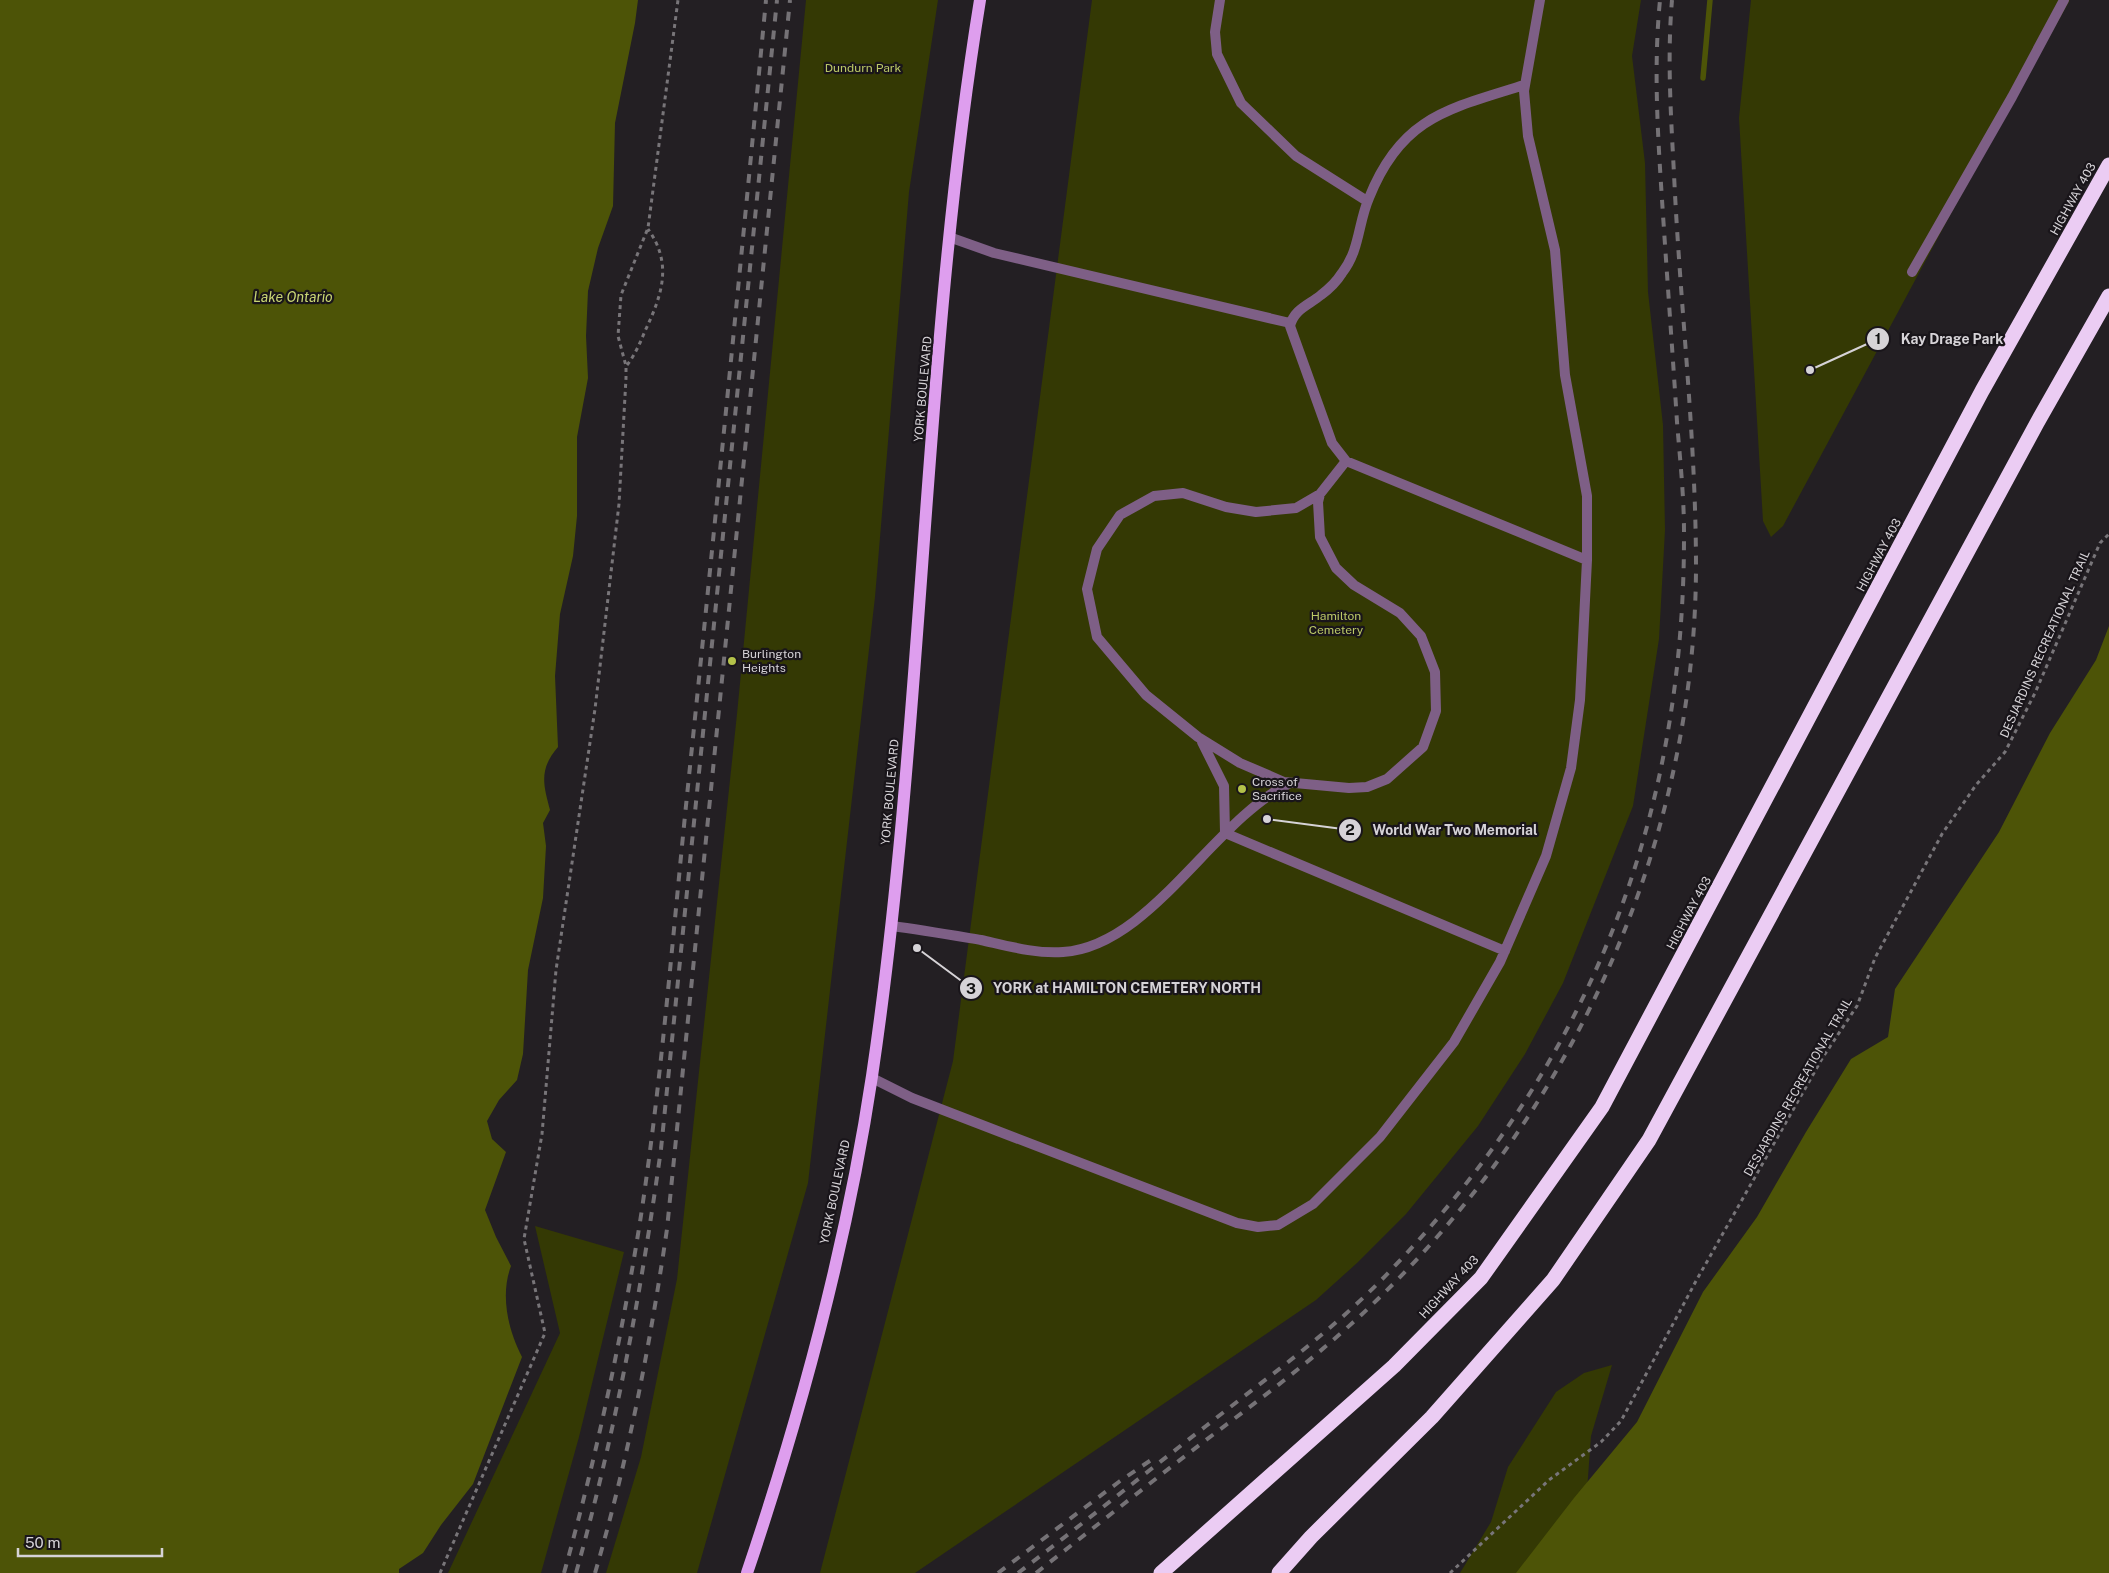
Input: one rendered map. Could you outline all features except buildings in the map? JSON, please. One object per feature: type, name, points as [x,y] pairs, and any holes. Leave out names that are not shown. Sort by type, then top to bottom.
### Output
[{"type":"highway","name":"HIGHWAY 403","points":[[1161,1573],[1394,1366],[1482,1278],[1602,1107],[1982,391],[2109,165]]},
{"type":"highway","points":[[1279,1573],[1311,1537],[1432,1417],[1553,1280],[1649,1140],[2037,423],[2109,296]]},
{"type":"main road","name":"YORK BOULEVARD","points":[[748,1573],[769,1508],[818,1336],[854,1176],[872,1078],[892,926],[949,237],[969,68],[980,0]]},
{"type":"lane","points":[[1220,0],[1215,32],[1217,54],[1241,103],[1296,156],[1367,202]]},
{"type":"lane","points":[[872,1078],[912,1098],[1237,1223],[1258,1227],[1278,1224],[1313,1204],[1380,1137],[1454,1042],[1505,951],[1546,856],[1571,768],[1580,700],[1587,560],[1587,496],[1564,375],[1555,250],[1528,136],[1524,85],[1540,0]]},
{"type":"lane","points":[[1912,272],[2012,97],[2064,0]]},
{"type":"lane","points":[[1524,85],[1451,108],[1420,125],[1388,158],[1367,202],[1357,246],[1343,272],[1323,294],[1296,312],[1290,323],[1332,443],[1346,461],[1587,560]]},
{"type":"lane","points":[[949,237],[994,253],[1290,323]]},
{"type":"lane","points":[[1320,494],[1318,502],[1320,537],[1336,568],[1354,584],[1400,613],[1422,636],[1435,672],[1436,711],[1423,747],[1387,779],[1367,787],[1349,788],[1290,783],[1240,763],[1198,737],[1146,695],[1097,636],[1087,589],[1097,549],[1120,515],[1154,496],[1183,493],[1226,508],[1256,512],[1296,508],[1320,494],[1346,461]]},
{"type":"lane","points":[[1198,737],[1206,746],[1224,786],[1225,833]]},
{"type":"lane","points":[[892,926],[938,932],[1041,952],[1065,952],[1100,943],[1131,925],[1252,807],[1290,783]]},
{"type":"lane","points":[[1225,833],[1505,951]]},
{"type":"path","points":[[440,1573],[545,1333],[524,1239],[542,1134],[556,970],[595,709],[619,504],[626,366],[618,336],[621,295],[648,228],[678,0]]},
{"type":"path","points":[[626,366],[633,358],[655,310],[663,282],[663,261],[658,242],[648,228]]},
{"type":"path","name":"DESJARDINS RECREATIONAL TRAIL","points":[[1450,1573],[1550,1480],[1601,1442],[1621,1420],[1701,1273],[1823,1057],[1857,1006],[1875,958],[1942,834],[1970,792],[2005,752],[2035,693],[2100,543],[2109,534]]},
{"type":"green space","name":"Dundurn Park","points":[[806,0],[938,0],[909,192],[875,597],[808,1183],[697,1573],[606,1573],[641,1457],[677,1279],[737,714]]},
{"type":"green space","name":"Hamilton Cemetery","points":[[1092,0],[1641,0],[1632,56],[1645,163],[1648,292],[1663,425],[1665,530],[1659,639],[1633,806],[1563,983],[1525,1054],[1478,1126],[1406,1214],[1357,1263],[1316,1300],[915,1573],[820,1573],[953,1061]]},
{"type":"green space","points":[[1751,0],[2070,0],[1948,219],[1783,526],[1771,537],[1763,521],[1739,118]]},
{"type":"green space","points":[[535,1226],[624,1252],[579,1437],[541,1573],[448,1573],[560,1333]]},
{"type":"green space","points":[[1612,1365],[1591,1436],[1587,1491],[1547,1573],[1460,1573],[1491,1522],[1508,1467],[1556,1392],[1584,1373]]},
{"type":"water","name":"Lake Ontario","points":[[0,0],[638,0],[615,123],[613,206],[598,248],[588,291],[586,336],[588,378],[577,437],[577,516],[573,556],[560,614],[555,676],[558,747],[548,762],[544,777],[550,810],[543,823],[546,846],[543,898],[528,970],[523,1054],[517,1080],[499,1100],[487,1121],[492,1139],[506,1152],[485,1210],[511,1266],[506,1289],[507,1312],[509,1324],[522,1357],[473,1484],[441,1525],[423,1553],[399,1569],[399,1573],[0,1573]]},
{"type":"water","points":[[2109,626],[2109,1573],[1516,1573],[1574,1498],[1637,1422],[1703,1292],[1757,1217],[1851,1059],[1888,1037],[1895,989],[1999,832],[2050,733],[2096,660]]},
{"type":"waterway","points":[[1703,78],[1710,0]]},
{"type":"railway","points":[[564,1573],[587,1486],[616,1355],[633,1267],[655,1114],[766,0]]},
{"type":"railway","points":[[576,1573],[603,1468],[626,1363],[661,1149],[777,0]]},
{"type":"railway","points":[[595,1573],[628,1445],[653,1316],[667,1229],[790,0]]},
{"type":"railway","points":[[1018,1573],[1300,1352],[1346,1314],[1389,1272],[1459,1192],[1520,1109],[1570,1022],[1612,932],[1644,838],[1666,740],[1680,638],[1684,518],[1658,138],[1657,69],[1660,0]]},
{"type":"railway","points":[[1036,1573],[1337,1337],[1379,1298],[1449,1224],[1511,1143],[1565,1056],[1610,964],[1647,869],[1673,771],[1690,670],[1696,568],[1695,519],[1691,420],[1671,109],[1670,44],[1672,0]]},
{"type":"railway","points":[[998,1573],[1120,1481],[1157,1456]]},
{"type":"place","name":"Kay Drage Park","points":[[1810,370]]},
{"type":"place","name":"Burlington Heights","points":[[732,661]]},
{"type":"place","name":"Cross of Sacrifice","points":[[1242,789]]},
{"type":"place","name":"World War Two Memorial","points":[[1267,819]]},
{"type":"place","name":"YORK at HAMILTON CEMETERY NORTH","points":[[917,948]]}]
